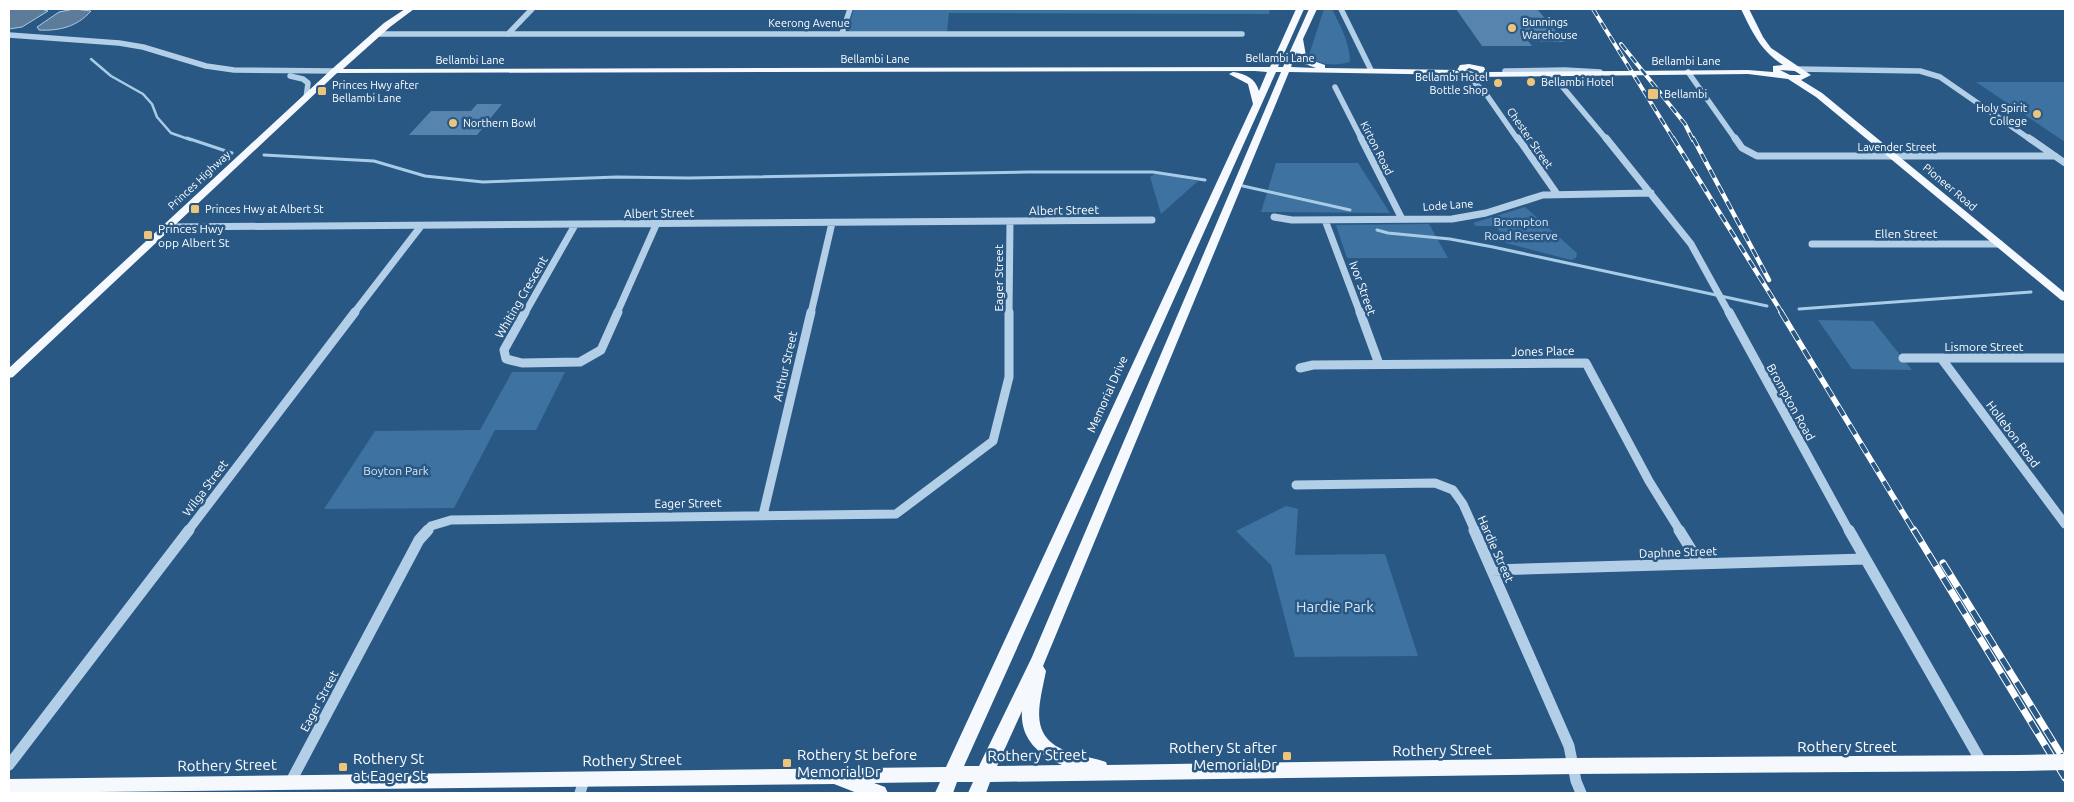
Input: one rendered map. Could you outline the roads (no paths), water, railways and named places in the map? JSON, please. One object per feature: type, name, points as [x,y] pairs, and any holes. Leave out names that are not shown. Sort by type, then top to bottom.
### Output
[{"type":"main road","name":"Princes Highway","points":[[9,374],[306,98],[377,34],[410,9]]},
{"type":"main road","name":"Memorial Drive","points":[[977,793],[994,751],[1040,656],[1278,70],[1300,9]]},
{"type":"main road","name":"Memorial Drive","points":[[944,793],[1256,102],[1300,37],[1313,9]]},
{"type":"main road","points":[[1745,9],[1761,44],[1774,57],[1796,68]]},
{"type":"main road","points":[[1300,37],[1300,51],[1304,60],[1321,66],[1351,70]]},
{"type":"main road","points":[[360,49],[359,59],[365,65],[449,71]]},
{"type":"main road","points":[[1774,57],[1777,68]]},
{"type":"main road","name":"Bellambi Lane","points":[[1748,72],[1777,68]]},
{"type":"main road","name":"Pioneer Road","points":[[1819,95],[1806,76],[1796,68],[1777,68],[1778,73],[1819,95],[2065,298]]},
{"type":"main road","points":[[1202,70],[1247,78],[1256,88],[1256,102]]},
{"type":"main road","name":"Bellambi Lane","points":[[335,72],[1465,71]]},
{"type":"main road","points":[[1465,71],[1535,72]]},
{"type":"main road","points":[[1480,72],[1535,72]]},
{"type":"main road","name":"Bellambi Lane","points":[[1535,72],[1748,72],[1787,77]]},
{"type":"main road","points":[[1787,77],[1806,76]]},
{"type":"main road","points":[[1040,656],[1030,721],[1039,740],[1063,758],[1130,772]]},
{"type":"main road","name":"Rothery Street","points":[[9,787],[290,783],[582,787],[829,776],[1574,766],[2065,762]]},
{"type":"main road","points":[[829,776],[879,793]]},
{"type":"street","points":[[508,34],[532,9]]},
{"type":"street","points":[[842,33],[850,9]]},
{"type":"street","points":[[1342,9],[1345,20],[1371,70]]},
{"type":"street","name":"Keerong Avenue","points":[[377,34],[1242,34]]},
{"type":"street","points":[[9,35],[119,43],[143,47],[212,67],[273,72],[335,72]]},
{"type":"street","points":[[1796,68],[1840,71],[1904,70],[1931,73],[1940,77],[2065,163]]},
{"type":"street","points":[[1505,71],[1557,70],[1600,72]]},
{"type":"street","points":[[1465,71],[1486,94]]},
{"type":"street","points":[[1806,76],[1840,71]]},
{"type":"street","points":[[273,72],[305,80],[309,87],[306,98]]},
{"type":"street","points":[[1480,72],[1486,94]]},
{"type":"street","name":"Brompton Road","points":[[1550,72],[1691,244],[1865,559],[1982,763]]},
{"type":"street","name":"Lavender Street","points":[[1688,72],[1742,148],[1751,154],[1765,157],[2055,156]]},
{"type":"street","name":"Kirton Road","points":[[1335,86],[1402,219]]},
{"type":"street","name":"Chester Street","points":[[1486,94],[1557,194]]},
{"type":"street","name":"Lode Lane","points":[[1274,217],[1292,220],[1452,219],[1472,216],[1530,198],[1557,194],[1651,193]]},
{"type":"street","name":"Albert Street","points":[[166,227],[1152,220]]},
{"type":"street","name":"Ivor Street","points":[[1325,220],[1379,364]]},
{"type":"street","name":"Eager Street","points":[[290,783],[419,540],[431,526],[450,520],[763,514],[896,514],[993,441],[1009,377],[1010,222]]},
{"type":"street","name":"Arthur Street","points":[[763,514],[832,223]]},
{"type":"street","name":"Whiting Crescent","points":[[575,225],[504,350],[506,359],[522,363],[580,362],[601,350],[656,225]]},
{"type":"street","name":"Wilga Street","points":[[9,765],[420,226]]},
{"type":"street","name":"Ellen Street","points":[[1812,244],[2000,244]]},
{"type":"street","name":"Lismore Street","points":[[1903,358],[2065,358]]},
{"type":"street","name":"Hollebon Road","points":[[1941,358],[2062,515],[2065,524]]},
{"type":"street","name":"Jones Place","points":[[1300,368],[1314,365],[1586,363],[1649,481],[1700,564]]},
{"type":"street","name":"Hardie Street","points":[[1296,486],[1435,483],[1447,486],[1453,490],[1463,504],[1569,746],[1576,782],[1581,793]]},
{"type":"street","name":"Daphne Street","points":[[1492,570],[1865,559]]},
{"type":"waterway","points":[[91,59],[111,76],[143,94],[152,104],[157,117],[171,133],[191,140]]},
{"type":"waterway","points":[[187,138],[232,153]]},
{"type":"waterway","points":[[264,155],[374,161],[425,176],[483,182],[617,177],[688,178],[1027,172],[1153,172],[1205,180]]},
{"type":"waterway","points":[[1243,186],[1350,210]]},
{"type":"waterway","points":[[1377,230],[1388,233],[1450,239],[1493,247],[1767,306]]},
{"type":"waterway","points":[[1799,309],[2031,292]]},
{"type":"railway","points":[[1593,9],[1674,140]]},
{"type":"railway","points":[[1621,44],[1685,124],[1693,140]]},
{"type":"railway","points":[[1673,138],[1782,313]]},
{"type":"railway","points":[[1693,138],[1769,280]]},
{"type":"railway","points":[[1781,312],[1914,531]]},
{"type":"railway","points":[[1914,530],[2065,778]]},
{"type":"railway","points":[[1943,563],[2065,761]]},
{"type":"place","name":"Bunnings Warehouse","points":[[1512,28]]},
{"type":"place","name":"Bellambi Hotel","points":[[1531,82]]},
{"type":"place","name":"Bellambi Hotel Bottle Shop","points":[[1498,83]]},
{"type":"place","name":"Princes Hwy after Bellambi Lane","points":[[322,91]]},
{"type":"place","name":"Bellambi","points":[[1653,94]]},
{"type":"place","name":"Holy Spirit College","points":[[2037,114]]},
{"type":"place","name":"Northern Bowl","points":[[453,123]]},
{"type":"place","name":"Princes Hwy at Albert St","points":[[195,209]]},
{"type":"place","name":"Princes Hwy opp Albert St","points":[[148,235]]},
{"type":"place","name":"Rothery St after Memorial Dr","points":[[1287,756]]},
{"type":"place","name":"Rothery St before Memorial Dr","points":[[787,763]]},
{"type":"place","name":"Rothery St at Eager St","points":[[343,767]]},
{"type":"park label","name":"Brompton Road Reserve","points":[[1521,228]]},
{"type":"park label","name":"Boyton Park","points":[[396,470]]},
{"type":"park label","name":"Hardie Park","points":[[1335,606]]}]
